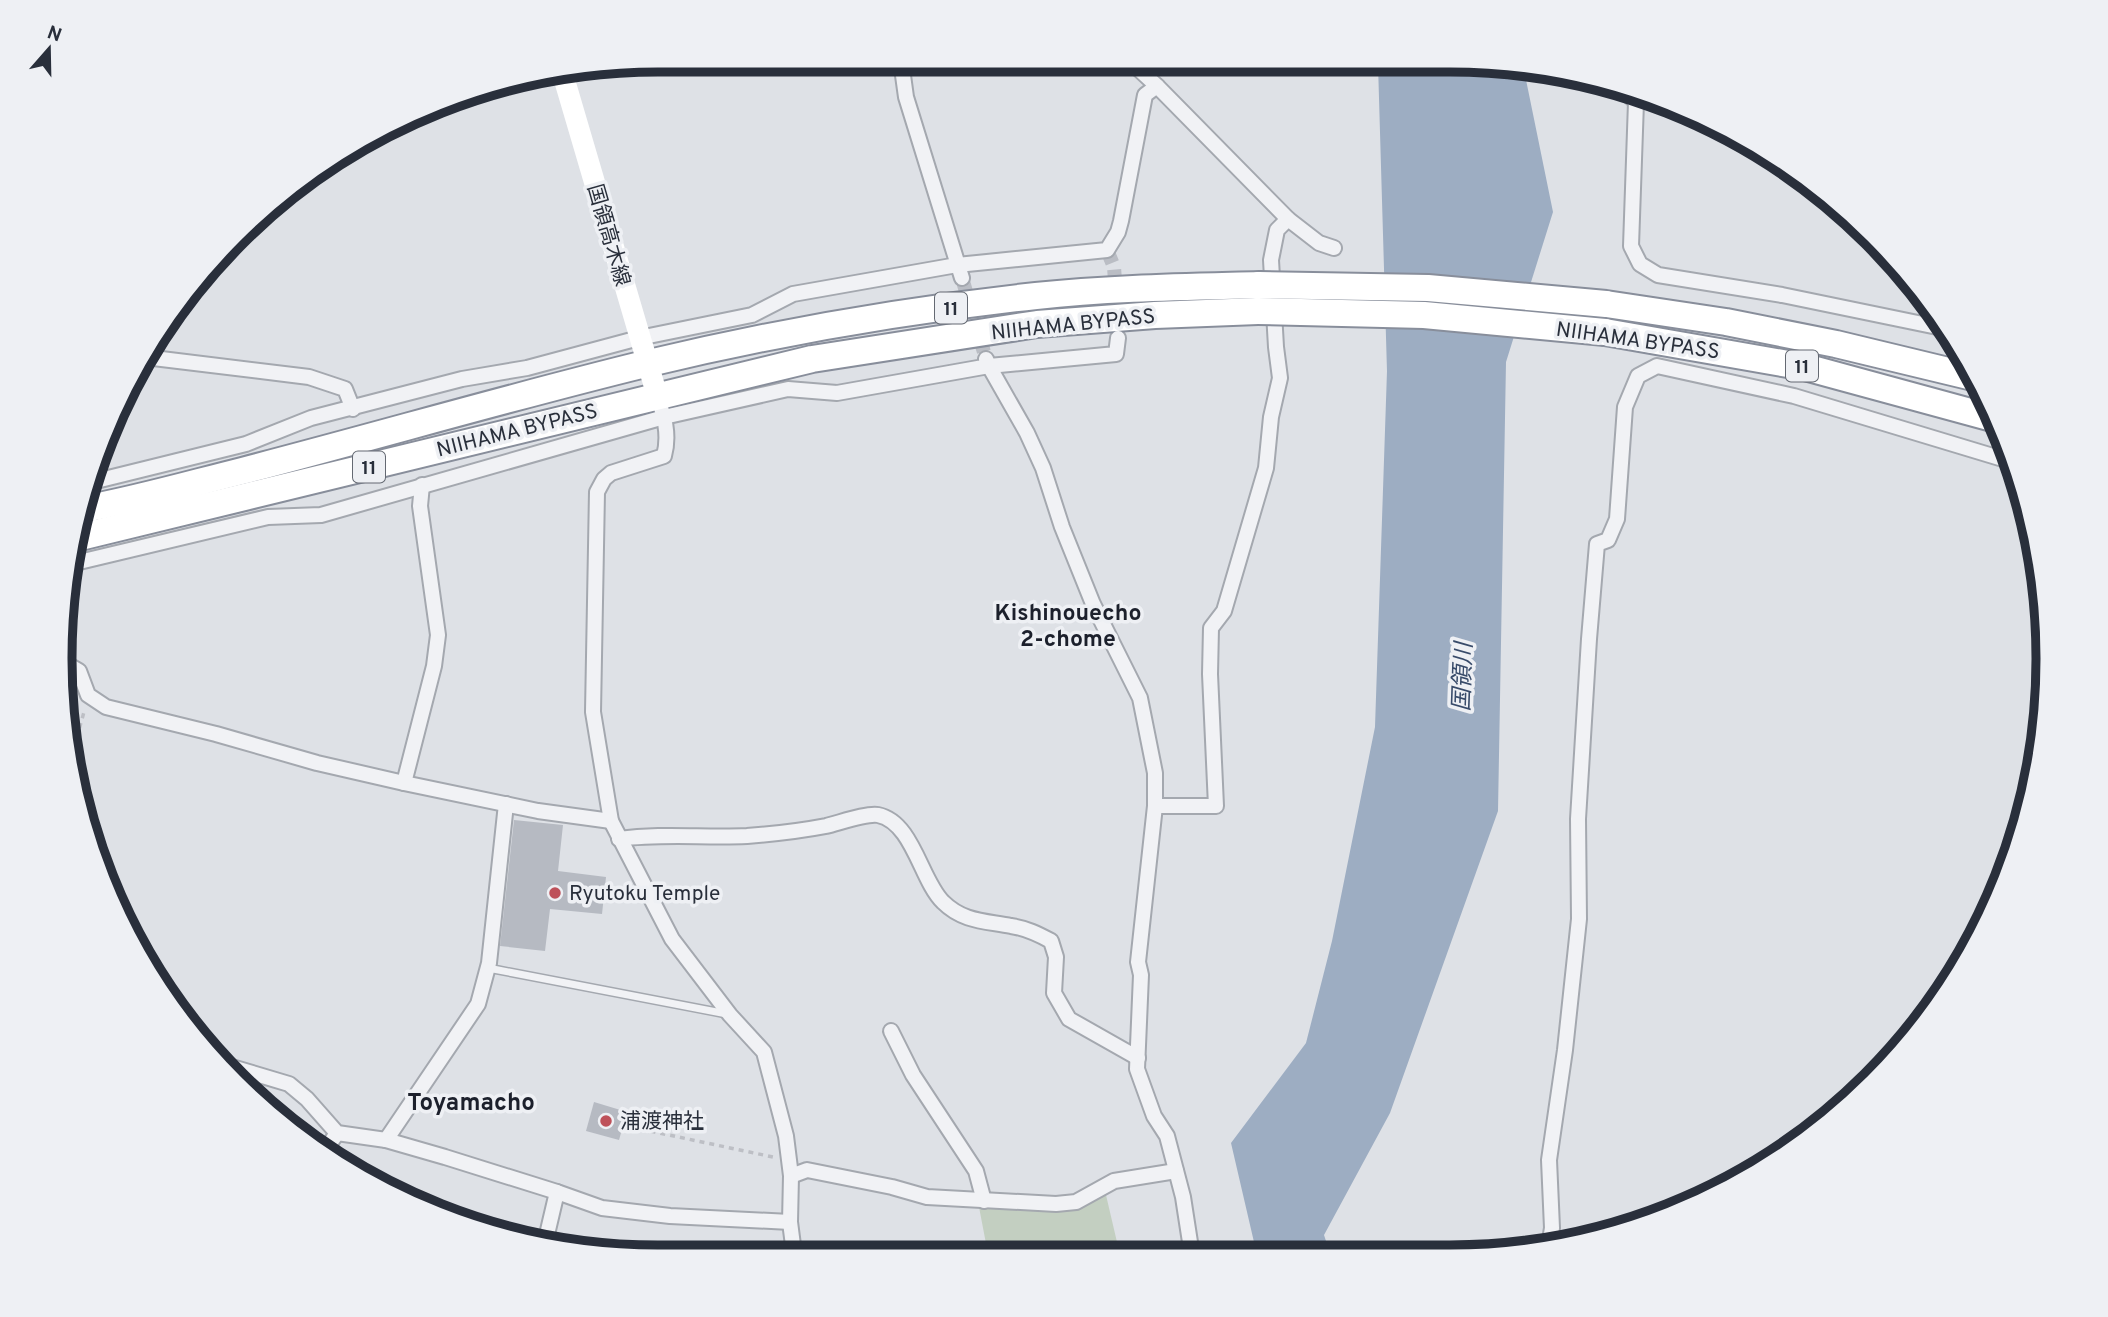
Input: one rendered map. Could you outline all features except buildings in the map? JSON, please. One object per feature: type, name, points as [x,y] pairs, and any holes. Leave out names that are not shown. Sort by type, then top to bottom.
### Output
[{"type":"highway","name":"NIIHAMA BYPASS","points":[[92,507],[647,364],[813,327],[1037,296],[1157,287],[1259,285],[1428,288],[1606,304],[1726,322],[1812,339],[1963,375]]},
{"type":"highway","name":"NIIHAMA BYPASS","points":[[85,536],[311,482],[661,406],[812,359],[1037,324],[1155,315],[1258,311],[1424,314],[1605,332],[1805,367],[1984,416]]},
{"type":"main road","name":"国領高木線","points":[[563,80],[661,406]]},
{"type":"street","points":[[903,72],[906,97],[959,272]]},
{"type":"street","points":[[1142,72],[1288,219],[1319,243],[1334,248]]},
{"type":"street","points":[[100,480],[246,444],[312,418],[462,379],[527,368],[639,338],[752,315],[793,293],[1107,250],[1121,221],[1145,95],[1157,86]]},
{"type":"street","points":[[1636,102],[1631,246],[1640,264],[1658,275],[1782,295],[1931,324]]},
{"type":"street","points":[[1155,806],[1216,806],[1210,674],[1211,628],[1224,611],[1266,468],[1271,416],[1280,378],[1271,260],[1277,230],[1288,219]]},
{"type":"street","points":[[80,562],[268,517],[321,515],[422,485],[661,406],[788,389],[836,393],[987,362],[1116,354],[1118,338]]},
{"type":"street","points":[[154,358],[309,377],[345,389],[353,409]]},
{"type":"street","points":[[987,362],[1027,433],[1043,468],[1062,527],[1093,604],[1140,698],[1155,773],[1155,806],[1138,962],[1141,975],[1137,1069],[1145,1095],[1167,1136],[1183,1197],[1190,1245]]},
{"type":"street","points":[[1551,1236],[1549,1160],[1565,1050],[1579,919],[1578,819],[1597,544],[1608,540],[1617,519],[1625,407],[1637,376],[1657,366],[1794,396],[2001,459]]},
{"type":"street","points":[[661,406],[668,441],[664,456],[611,472],[597,492],[593,712],[611,821],[619,839],[672,939],[730,1015],[764,1052],[786,1136],[791,1176],[790,1222],[793,1245]]},
{"type":"street","points":[[404,783],[434,666],[438,635],[420,506],[422,485]]},
{"type":"street","points":[[72,667],[79,671],[88,695],[106,707],[216,734],[317,763],[404,783],[506,804],[611,821]]},
{"type":"street","points":[[386,1140],[478,1004],[488,968],[506,804]]},
{"type":"street","points":[[619,839],[646,835],[747,835],[824,826],[876,814],[892,821],[914,849],[940,900],[956,914],[980,922],[1013,926],[1051,941],[1056,957],[1054,993],[1069,1019],[1138,1058]]},
{"type":"street","points":[[891,1031],[913,1075],[976,1171],[984,1201]]},
{"type":"street","points":[[241,1070],[289,1084],[337,1133],[386,1140],[602,1208],[670,1216],[790,1222]]},
{"type":"street","points":[[330,1144],[337,1133]]},
{"type":"street","points":[[791,1176],[807,1170],[892,1186],[928,1197],[984,1201],[1076,1202],[1114,1181],[1176,1171]]},
{"type":"street","points":[[547,1234],[557,1192]]},
{"type":"lane","points":[[488,968],[730,1015]]},
{"type":"path","points":[[77,736],[88,695]]},
{"type":"path","points":[[631,1127],[789,1160]]},
{"type":"green space","points":[[1106,1195],[1118,1245],[986,1245],[979,1207],[1078,1209]]},
{"type":"water","name":"国領川","points":[[1378,72],[1488,73],[1525,77],[1553,212],[1506,362],[1498,811],[1390,1113],[1324,1235],[1327,1245],[1255,1245],[1231,1143],[1306,1043],[1332,941],[1375,727],[1387,371]]},
{"type":"tunnel","points":[[1107,250],[1114,267],[1116,294]]},
{"type":"tunnel","points":[[962,278],[986,359]]},
{"type":"place","name":"Ryutoku Temple","points":[[555,893]]},
{"type":"place","name":"浦渡神社","points":[[606,1121]]},
{"type":"district","name":"Kishinouecho 2-chome","points":[[1068,625]]},
{"type":"district","name":"Toyamacho","points":[[471,1102]]}]
